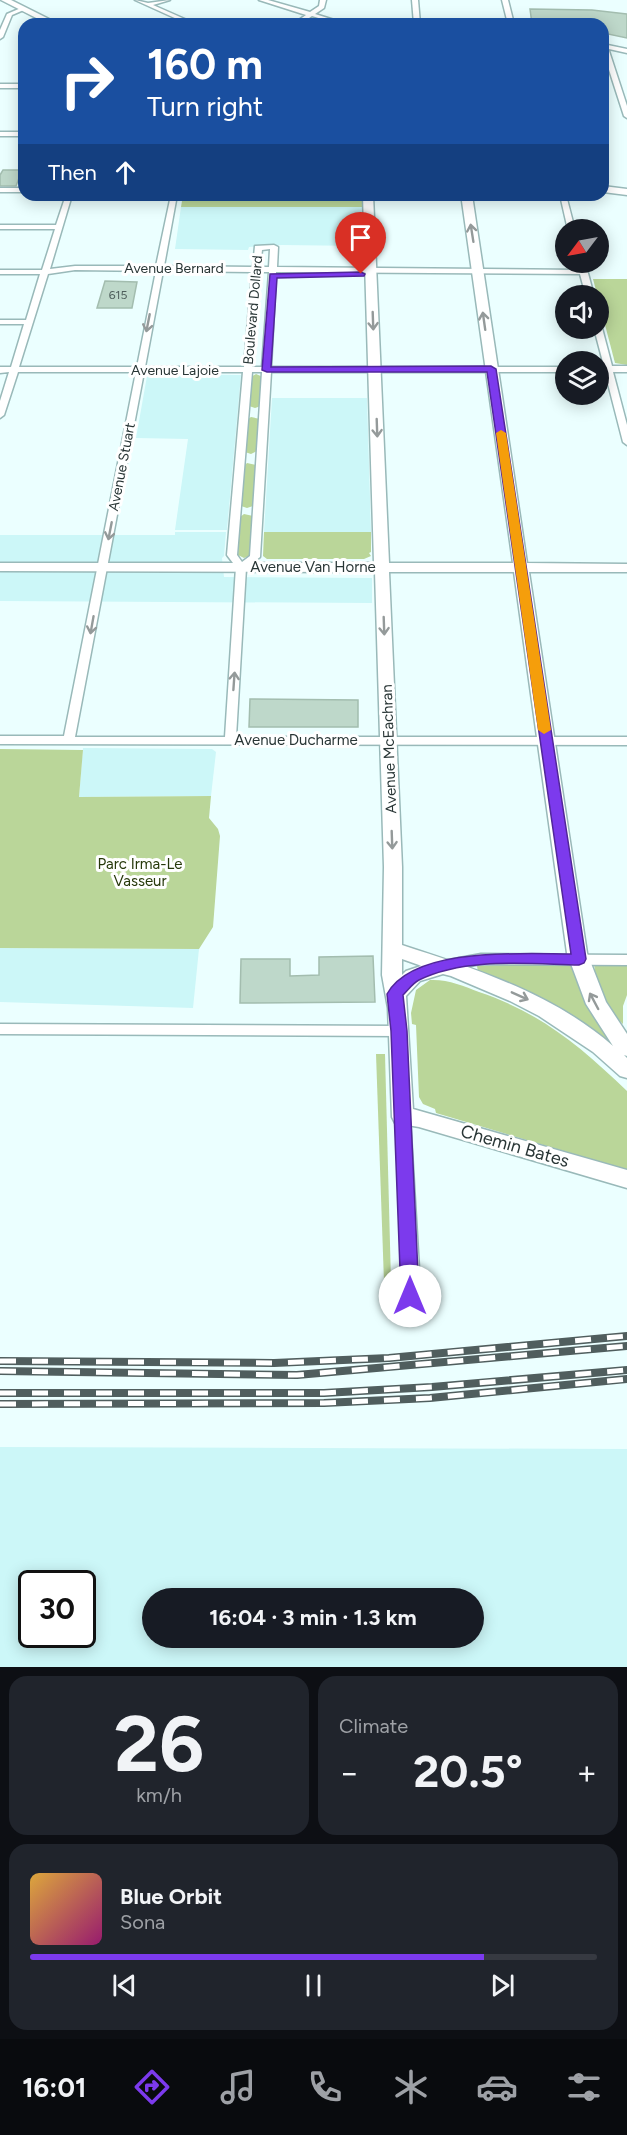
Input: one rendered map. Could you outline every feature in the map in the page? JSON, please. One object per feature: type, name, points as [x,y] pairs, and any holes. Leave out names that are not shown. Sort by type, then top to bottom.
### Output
[{"type":"street","points":[[4,0],[42,18]]},
{"type":"street","points":[[138,0],[180,18]]},
{"type":"street","points":[[149,4],[167,0]]},
{"type":"street","points":[[262,0],[327,18]]},
{"type":"street","points":[[305,18],[322,7],[323,0]]},
{"type":"street","points":[[415,0],[416,18]]},
{"type":"street","points":[[505,0],[510,18]]},
{"type":"street","points":[[0,37],[10,14],[23,9]]},
{"type":"street","points":[[609,48],[627,51]]},
{"type":"street","points":[[609,60],[627,116]]},
{"type":"street","points":[[0,86],[18,86]]},
{"type":"street","points":[[0,134],[18,134]]},
{"type":"street","points":[[0,190],[18,190]]},
{"type":"street","points":[[609,190],[627,192]]},
{"type":"street","points":[[0,415],[67,201]]},
{"type":"street","name":"Avenue Stuart","points":[[69,740],[173,201]]},
{"type":"street","name":"Avenue McEachran","points":[[368,201],[388,740],[392,967],[399,1031],[412,1286],[408,1302]]},
{"type":"street","points":[[468,201],[579,959],[597,1005],[627,1048]]},
{"type":"street","points":[[565,201],[569,219]]},
{"type":"street","points":[[0,227],[59,227]]},
{"type":"street","name":"Boulevard Dollard","points":[[274,247],[255,556],[242,567],[232,555],[256,272],[258,248],[274,247]]},
{"type":"street","name":"Avenue Bernard","points":[[0,272],[45,272],[65,276],[158,272],[273,272],[354,276],[371,272],[555,272]]},
{"type":"street","points":[[0,322],[30,322]]},
{"type":"street","name":"Avenue Lajoie","points":[[0,370],[555,369]]},
{"type":"street","points":[[627,369],[609,369],[627,442]]},
{"type":"street","name":"Avenue Van Horne","points":[[0,567],[627,568]]},
{"type":"street","points":[[230,740],[242,567]]},
{"type":"street","name":"Avenue Ducharme","points":[[0,740],[627,741]]},
{"type":"street","points":[[393,950],[508,990],[552,1012],[597,1043],[627,1070]]},
{"type":"street","points":[[395,994],[413,976],[443,966],[481,959],[627,960]]},
{"type":"street","points":[[0,1029],[399,1031]]},
{"type":"street","name":"Chemin Bates","points":[[403,1117],[419,1118],[627,1179]]},
{"type":"shaded area","points":[[181,207],[362,207],[363,246],[282,245],[249,247],[248,250],[175,249]]},
{"type":"shaded area","points":[[152,374],[241,375],[227,530],[175,530],[188,439],[136,438],[147,376]]},
{"type":"shaded area","points":[[272,398],[367,398],[371,532],[264,532]]},
{"type":"shaded area","points":[[175,532],[226,532],[222,558],[224,577],[372,578],[372,603],[0,601],[0,535],[175,535]]},
{"type":"shaded area","points":[[83,748],[212,749],[216,752],[211,796],[79,797]]},
{"type":"shaded area","points":[[0,948],[199,949],[193,1008],[0,1002]]},
{"type":"shaded area","points":[[0,1447],[627,1449],[627,1667],[0,1667]]},
{"type":"green space","points":[[182,201],[362,201],[362,207],[181,207]]},
{"type":"green space","points":[[593,279],[627,279],[627,365],[615,363],[609,339],[609,285],[595,285]]},
{"type":"green space","points":[[256,374],[263,377],[261,406],[255,408],[249,406],[251,377]]},
{"type":"green space","points":[[251,417],[260,419],[257,451],[251,454],[245,452],[248,419]]},
{"type":"green space","points":[[247,463],[256,465],[253,506],[247,508],[241,506],[244,466]]},
{"type":"green space","points":[[244,514],[253,516],[251,555],[244,558],[238,555],[240,517]]},
{"type":"green space","points":[[264,532],[371,532],[371,552],[369,553],[371,556],[364,559],[267,559],[263,556]]},
{"type":"green space","name":"Parc Irma-Le Vasseur","points":[[0,749],[83,750],[79,797],[211,796],[209,818],[218,829],[220,836],[213,927],[199,949],[0,948]]},
{"type":"green space","points":[[572,963],[614,1047],[583,1022],[549,1002],[478,972],[477,966]]},
{"type":"green space","points":[[594,963],[627,965],[627,995],[623,1006],[623,1024],[612,1012],[603,996]]},
{"type":"green space","points":[[430,980],[467,987],[522,1010],[576,1045],[627,1091],[627,1170],[436,1113],[435,1109],[423,1104],[419,1097],[416,1025],[412,1024],[411,1013],[416,990]]},
{"type":"green space","points":[[376,1054],[385,1054],[391,1282],[384,1282]]},
{"type":"building","points":[[530,9],[592,10],[627,14],[627,38],[609,34],[609,18],[531,18]]},
{"type":"building","points":[[3,170],[18,170],[16,186],[0,186],[0,175]]},
{"type":"building","points":[[105,281],[137,282],[132,308],[97,308]]},
{"type":"building","points":[[250,699],[358,700],[358,727],[249,727]]},
{"type":"building","points":[[373,956],[375,1002],[240,1003],[241,959],[290,959],[290,976],[319,975],[319,957]]},
{"type":"railway","points":[[0,1361],[274,1363],[389,1358],[627,1336]]},
{"type":"railway","points":[[0,1371],[297,1375],[627,1346]]},
{"type":"railway","points":[[0,1393],[324,1393],[432,1387],[627,1370]]},
{"type":"railway","points":[[0,1404],[324,1403],[430,1398],[627,1379]]},
{"type":"slow traffic","points":[[501,433],[544,730]]},
{"type":"route","points":[[361,274],[354,276],[273,276],[267,370],[491,369],[579,959],[481,959],[463,962],[413,976],[395,994],[398,1008],[412,1286],[410,1296]]}]
